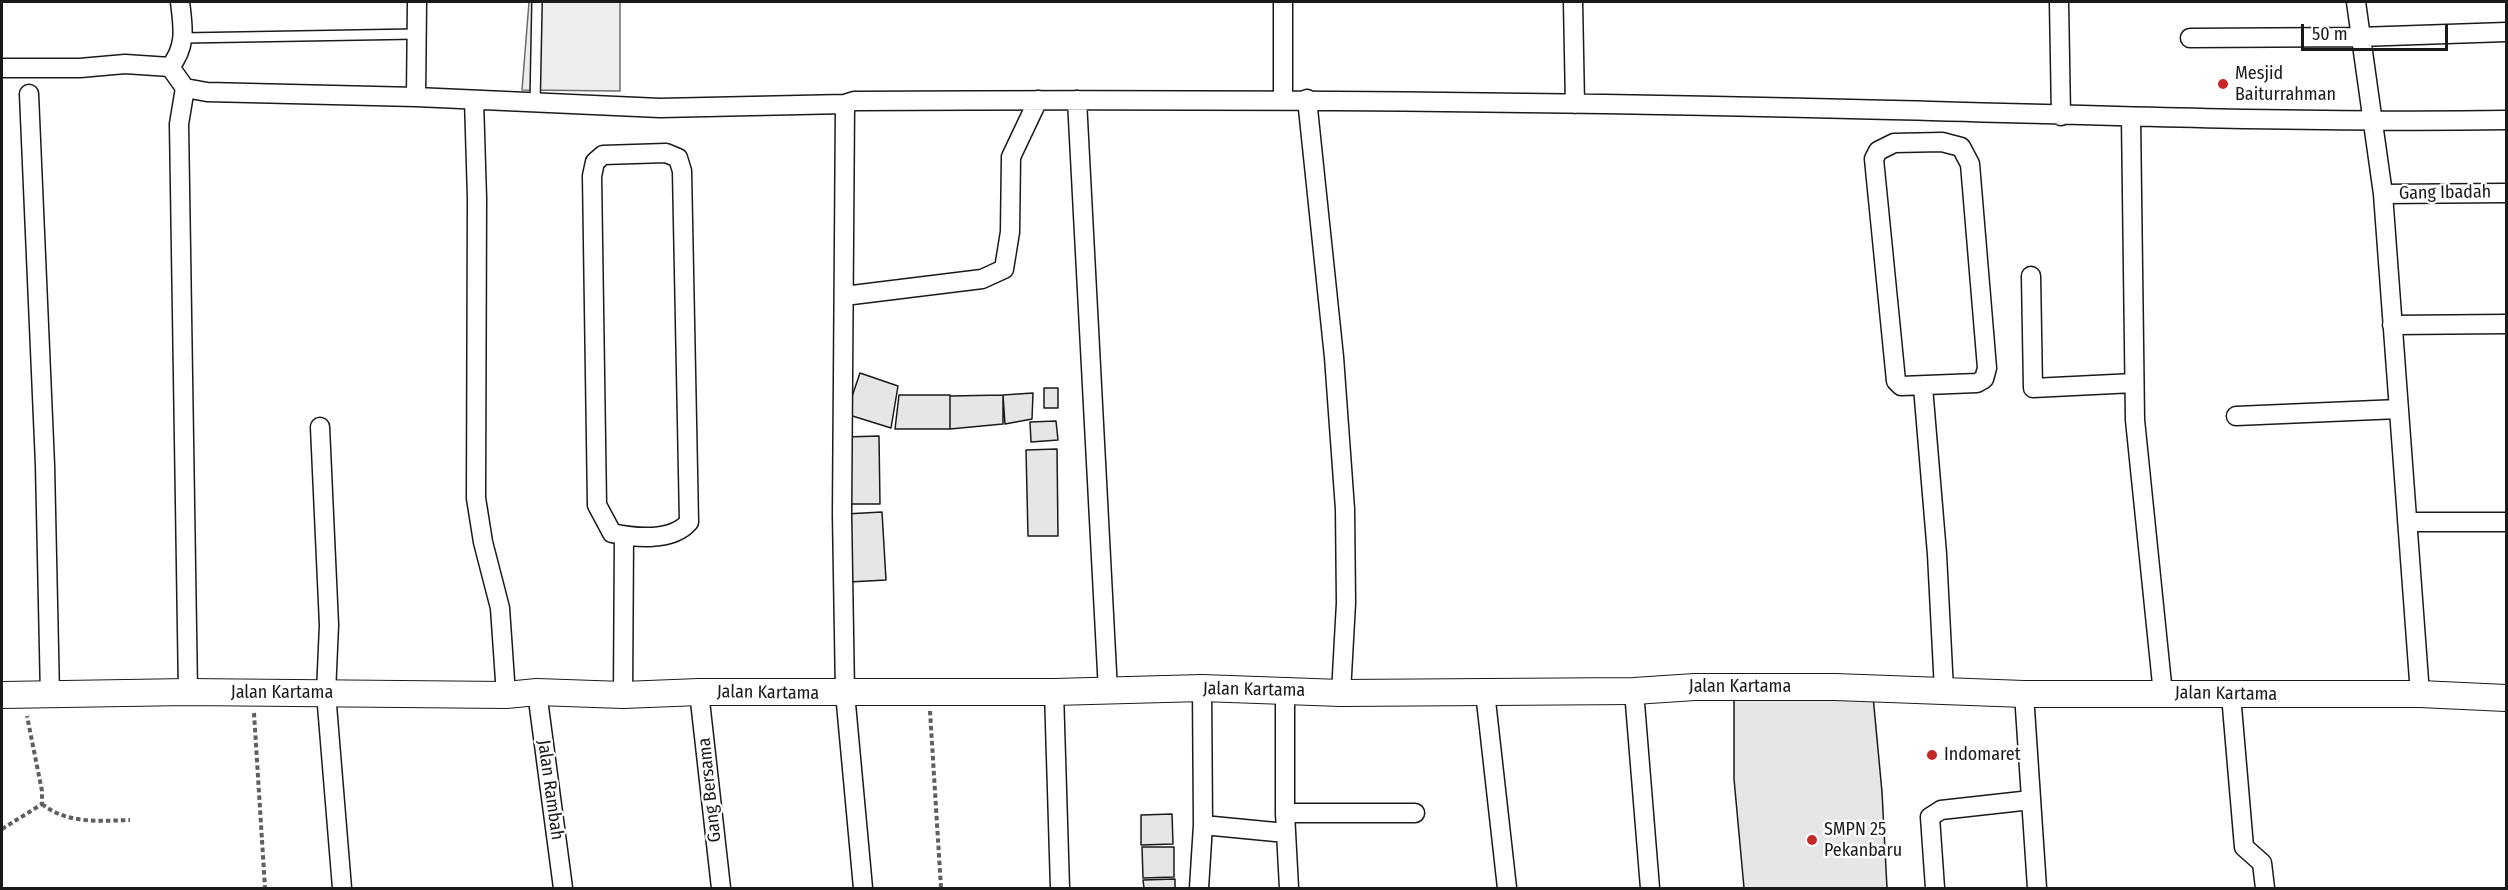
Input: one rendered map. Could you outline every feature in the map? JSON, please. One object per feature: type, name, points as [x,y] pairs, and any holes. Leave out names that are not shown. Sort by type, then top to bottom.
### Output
[{"type":"main road","name":"Jalan Kartama","points":[[8,695],[188,692],[506,695],[537,692],[623,695],[699,692],[1054,692],[1202,688],[1341,693],[1634,691],[1695,687],[1944,690],[2024,694],[2420,694],[2506,698]]},
{"type":"street","points":[[170,67],[180,55],[184,38],[180,2]]},
{"type":"street","points":[[416,97],[417,2]]},
{"type":"street","points":[[1283,2],[1283,99]]},
{"type":"street","points":[[1573,2],[1575,104]]},
{"type":"street","points":[[2059,2],[2061,116]]},
{"type":"street","points":[[2356,2],[2359,37],[2383,194],[2420,694]]},
{"type":"street","points":[[2190,38],[2359,37],[2506,32]]},
{"type":"street","points":[[2,68],[80,68],[125,64],[170,67]]},
{"type":"street","points":[[170,67],[185,88],[179,136],[188,692]]},
{"type":"street","points":[[185,88],[207,92],[416,97],[660,108],[854,102],[1306,99],[2131,118],[2372,122],[2506,120]]},
{"type":"street","points":[[29,94],[45,465],[50,695]]},
{"type":"street","points":[[1306,99],[1334,357],[1345,509],[1346,603],[1341,693]]},
{"type":"street","points":[[474,100],[477,209],[476,498],[483,542],[500,608],[506,695]]},
{"type":"street","points":[[844,296],[982,279],[1004,269],[1010,232],[1011,156],[1038,100]]},
{"type":"street","points":[[1077,100],[1108,691]]},
{"type":"street","points":[[845,104],[842,514],[845,693],[863,888]]},
{"type":"street","points":[[2131,118],[2135,420],[2163,694]]},
{"type":"street","points":[[1942,142],[1961,147],[1970,164],[1987,368],[1984,379],[1977,383],[1923,387],[1901,386],[1896,381],[1874,159],[1878,151],[1894,143],[1942,142]]},
{"type":"street","points":[[666,153],[678,158],[682,171],[689,522],[681,531],[663,536],[624,536],[612,533],[597,505],[592,176],[595,162],[603,154],[666,153]]},
{"type":"street","name":"Gang Ibadah","points":[[2383,194],[2506,193]]},
{"type":"street","points":[[2031,276],[2033,388],[2134,383]]},
{"type":"street","points":[[2392,325],[2506,324]]},
{"type":"street","points":[[1923,387],[1937,554],[1944,690]]},
{"type":"street","points":[[2236,416],[2400,409]]},
{"type":"street","points":[[320,427],[329,625],[326,693],[342,888]]},
{"type":"street","points":[[2407,522],[2506,522]]},
{"type":"street","points":[[623,695],[624,536]]},
{"type":"street","points":[[1200,888],[1203,825],[1202,688]]},
{"type":"street","points":[[1284,690],[1285,813],[1289,888]]},
{"type":"street","points":[[1634,691],[1650,888]]},
{"type":"street","name":"Jalan Rambah","points":[[537,692],[563,888]]},
{"type":"street","name":"Gang Bersama","points":[[699,692],[721,888]]},
{"type":"street","points":[[1054,692],[1060,888]]},
{"type":"street","points":[[1485,692],[1507,888]]},
{"type":"street","points":[[2024,694],[2037,888]]},
{"type":"street","points":[[2231,695],[2244,847],[2262,863],[2265,888]]},
{"type":"street","points":[[1935,888],[1930,817],[1941,810],[2031,800]]},
{"type":"street","points":[[1285,813],[1415,813]]},
{"type":"street","points":[[1203,825],[1286,833]]},
{"type":"lane","points":[[535,103],[537,2]]},
{"type":"lane","points":[[184,38],[416,34]]},
{"type":"path","points":[[253,692],[256,783],[265,888]]},
{"type":"path","points":[[929,693],[941,888]]},
{"type":"path","points":[[8,695],[27,716],[42,791],[42,804]]},
{"type":"path","points":[[42,804],[53,813],[88,821],[130,819]]},
{"type":"path","points":[[2,829],[42,804]]},
{"type":"shaded area","points":[[529,2],[620,2],[620,91],[522,90]]},
{"type":"building","points":[[860,373],[898,386],[891,428],[846,414]]},
{"type":"building","points":[[1044,388],[1058,388],[1058,408],[1044,408]]},
{"type":"building","points":[[1033,393],[1032,419],[1005,424],[1003,395]]},
{"type":"building","points":[[899,395],[950,395],[950,429],[895,429]]},
{"type":"building","points":[[1003,395],[1003,424],[950,429],[950,396]]},
{"type":"building","points":[[1056,421],[1058,440],[1031,442],[1030,422]]},
{"type":"building","points":[[879,436],[880,504],[845,504],[844,437]]},
{"type":"building","points":[[1057,449],[1058,536],[1028,536],[1026,450]]},
{"type":"building","points":[[882,512],[886,580],[849,582],[845,514]]},
{"type":"building","name":"SMPN 25 Pekanbaru","points":[[1873,696],[1882,792],[1887,888],[1744,888],[1734,779],[1734,698]]},
{"type":"building","points":[[1172,814],[1173,844],[1141,845],[1141,815]]},
{"type":"building","points":[[1142,847],[1174,847],[1174,877],[1143,878]]},
{"type":"building","points":[[1175,879],[1175,888],[1144,888],[1143,880]]},
{"type":"place","name":"Mesjid Baiturrahman","points":[[2223,84]]},
{"type":"place","name":"Indomaret","points":[[1932,755]]},
{"type":"place","name":"SMPN 25 Pekanbaru","points":[[1812,840]]}]
